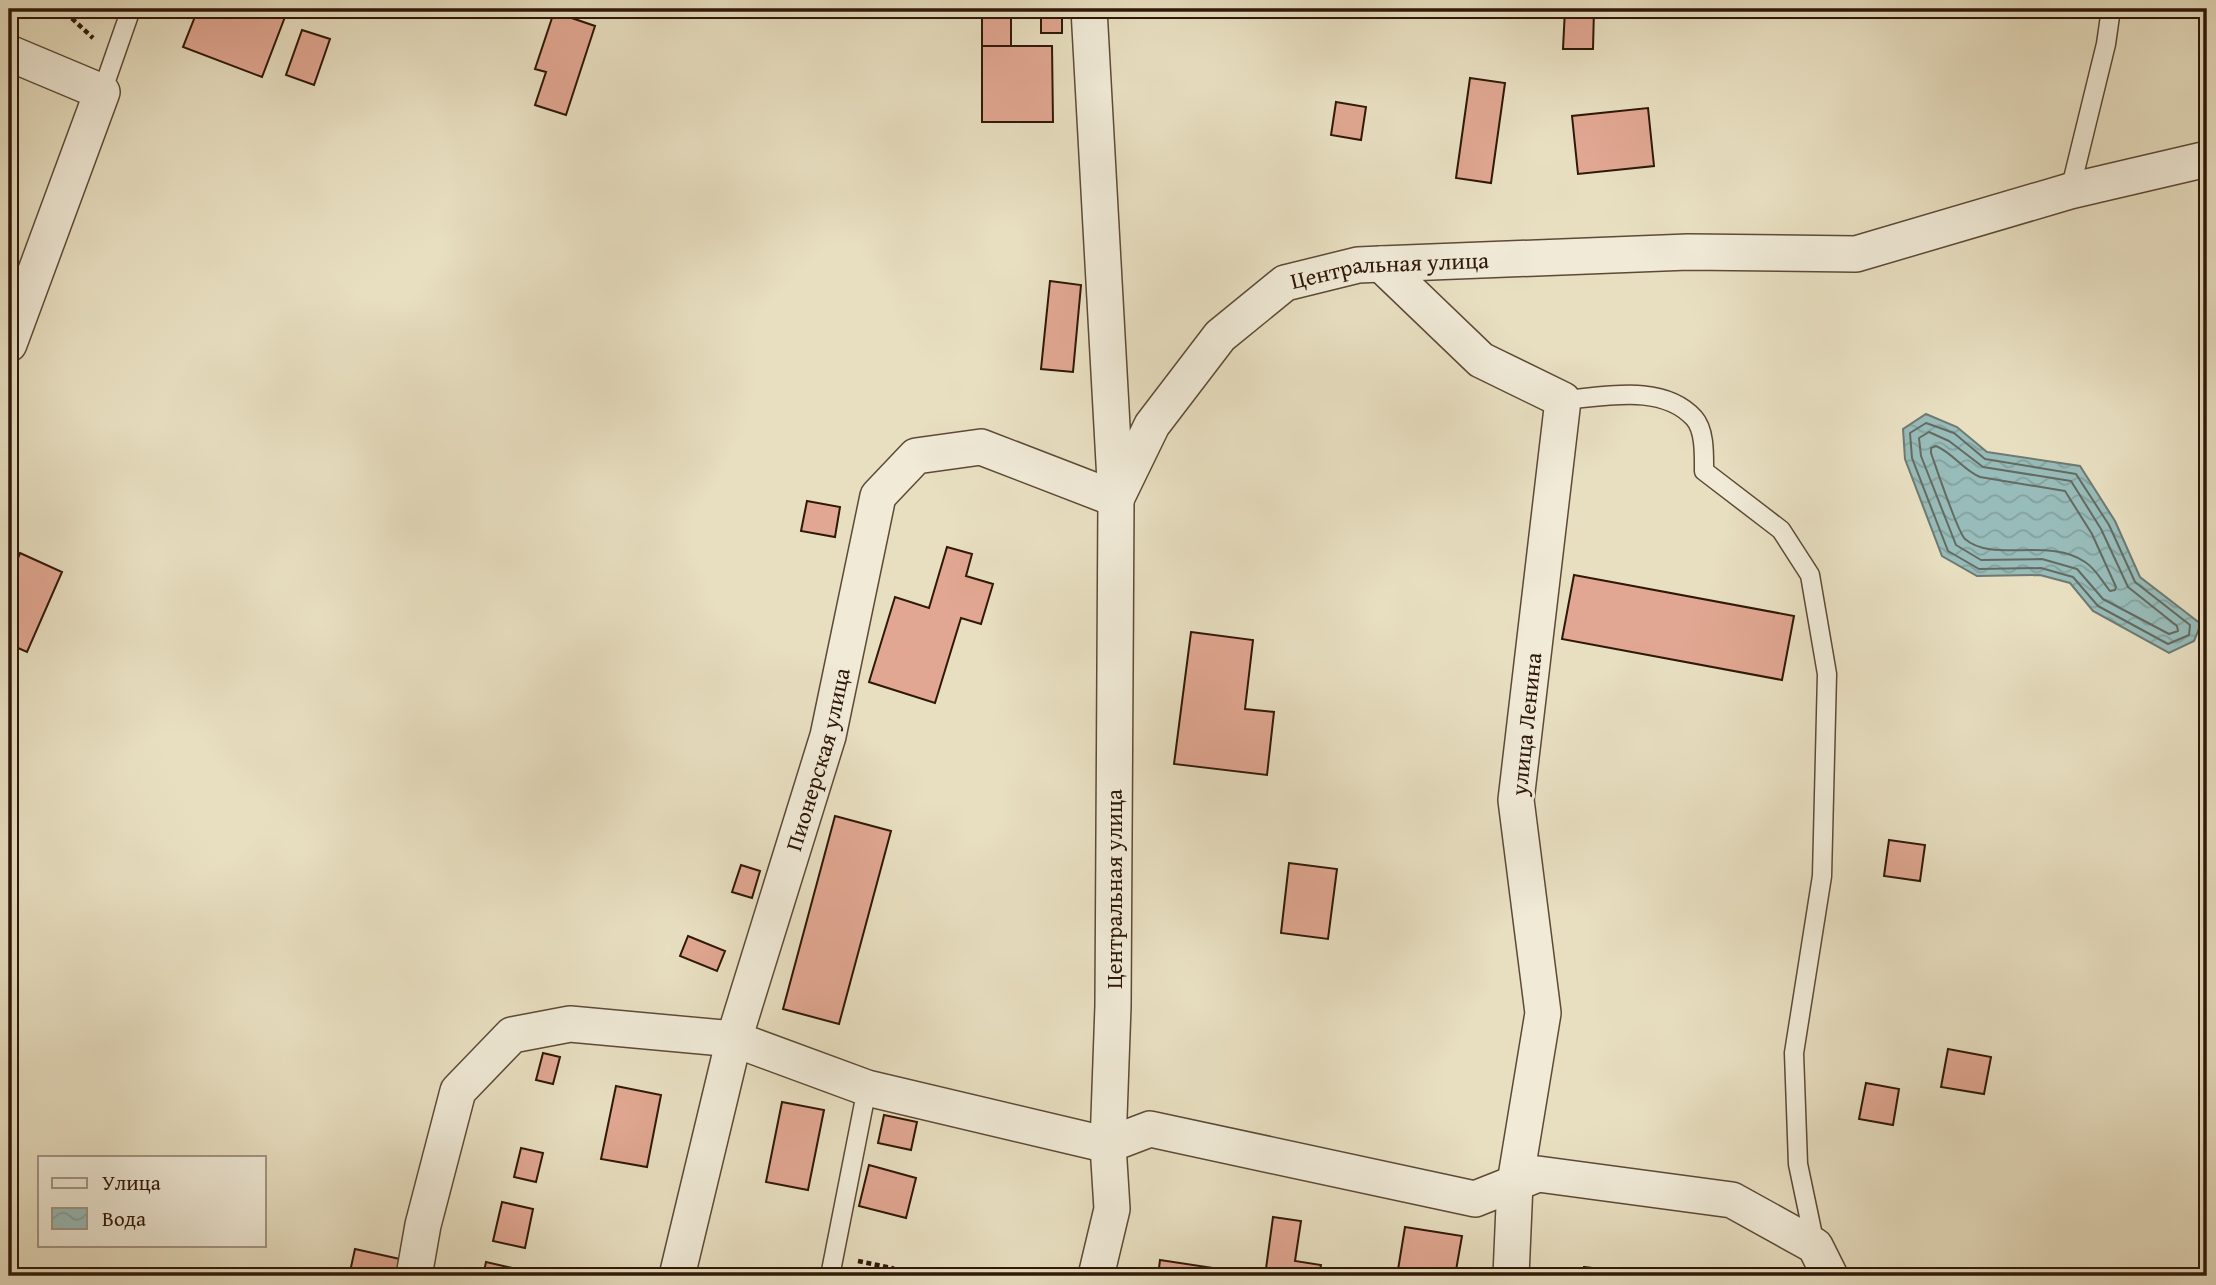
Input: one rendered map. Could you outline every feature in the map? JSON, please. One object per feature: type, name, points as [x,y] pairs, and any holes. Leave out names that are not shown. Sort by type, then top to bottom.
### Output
[{"type":"street","name":"Центральная улица","points":[[1089,9],[1116,499],[1113,1006],[1108,1145],[1112,1209],[1096,1276]]},
{"type":"street","points":[[9,52],[106,81],[9,344]]},
{"type":"street","name":"Центральная улица","points":[[1116,499],[1152,425],[1220,336],[1285,283],[1358,265],[1688,252],[1856,254],[2070,191],[2207,159]]},
{"type":"street","points":[[1381,264],[1481,360],[1563,400]]},
{"type":"street","name":"улица Ленина","points":[[1511,1276],[1515,1183],[1543,1013],[1516,800],[1563,400]]},
{"type":"street","name":"Пионерская улица","points":[[677,1276],[734,1038],[828,736],[878,496],[916,456],[981,447],[1116,499]]},
{"type":"street","points":[[414,1276],[423,1225],[458,1091],[512,1035],[570,1024],[734,1038],[867,1088],[1108,1145],[1150,1129],[1475,1199],[1538,1174],[1732,1200],[1823,1261]]},
{"type":"lane","points":[[106,81],[131,9]]},
{"type":"lane","points":[[2070,191],[2106,44],[2111,9]]},
{"type":"lane","points":[[1563,400],[1634,394],[1672,402],[1696,419],[1704,446],[1704,471],[1781,530],[1810,575],[1827,674],[1822,876],[1794,1054],[1798,1164],[1823,1261]]},
{"type":"lane","points":[[830,1276],[867,1088]]},
{"type":"path","points":[[58,9],[97,41],[106,81]]},
{"type":"path","points":[[833,1256],[892,1268],[909,1276]]},
{"type":"water","points":[[1926,414],[1957,427],[1987,452],[2080,466],[2115,521],[2140,577],[2201,624],[2194,641],[2169,653],[2093,611],[2070,583],[2040,575],[1977,576],[1942,556],[1905,459],[1903,429]]},
{"type":"building","points":[[198,9],[288,9],[262,77],[183,47]]},
{"type":"building","points":[[982,9],[1011,9],[1011,46],[982,46]]},
{"type":"building","points":[[1041,9],[1062,9],[1062,33],[1041,33]]},
{"type":"building","points":[[1565,9],[1594,9],[1593,49],[1563,49]]},
{"type":"building","points":[[554,12],[595,26],[566,115],[535,105],[546,72],[535,69]]},
{"type":"building","points":[[302,30],[330,39],[314,85],[286,75]]},
{"type":"building","points":[[982,46],[1052,46],[1053,122],[982,122]]},
{"type":"building","points":[[1470,78],[1505,83],[1491,183],[1456,178]]},
{"type":"building","points":[[1336,102],[1366,107],[1361,140],[1331,135]]},
{"type":"building","points":[[1648,108],[1654,166],[1578,174],[1572,116]]},
{"type":"building","points":[[1050,281],[1081,285],[1073,372],[1041,369]]},
{"type":"building","points":[[807,501],[840,507],[835,537],[801,531]]},
{"type":"building","points":[[947,547],[972,554],[966,576],[993,584],[981,624],[961,618],[935,703],[869,682],[895,597],[929,608]]},
{"type":"building","points":[[20,553],[62,572],[27,652],[9,644],[9,580]]},
{"type":"building","points":[[1574,575],[1794,616],[1782,680],[1562,639]]},
{"type":"building","points":[[1191,632],[1253,640],[1245,709],[1274,712],[1267,775],[1174,764]]},
{"type":"building","points":[[835,816],[891,831],[839,1024],[783,1009]]},
{"type":"building","points":[[1889,840],[1925,845],[1920,881],[1884,876]]},
{"type":"building","points":[[1289,863],[1337,869],[1328,939],[1281,933]]},
{"type":"building","points":[[741,865],[760,871],[752,898],[732,892]]},
{"type":"building","points":[[688,936],[725,951],[717,971],[680,956]]},
{"type":"building","points":[[1948,1049],[1991,1057],[1984,1094],[1941,1087]]},
{"type":"building","points":[[543,1053],[560,1057],[553,1084],[536,1080]]},
{"type":"building","points":[[1866,1083],[1899,1089],[1893,1125],[1859,1119]]},
{"type":"building","points":[[616,1086],[661,1095],[647,1167],[601,1159]]},
{"type":"building","points":[[782,1102],[824,1110],[808,1190],[766,1182]]},
{"type":"building","points":[[884,1115],[917,1122],[911,1150],[878,1143]]},
{"type":"building","points":[[521,1148],[543,1153],[536,1182],[514,1177]]},
{"type":"building","points":[[869,1165],[916,1178],[906,1218],[859,1206]]},
{"type":"building","points":[[502,1202],[533,1209],[525,1248],[493,1241]]},
{"type":"building","points":[[1273,1217],[1301,1221],[1295,1261],[1321,1265],[1319,1276],[1265,1276]]},
{"type":"building","points":[[1405,1227],[1462,1236],[1455,1276],[1397,1276]]},
{"type":"building","points":[[355,1249],[400,1259],[396,1276],[349,1276]]},
{"type":"building","points":[[1160,1260],[1220,1269],[1219,1276],[1158,1276]]},
{"type":"building","points":[[486,1262],[530,1272],[529,1276],[483,1276]]},
{"type":"building","points":[[1584,1267],[1627,1272],[1626,1276],[1583,1276]]}]
